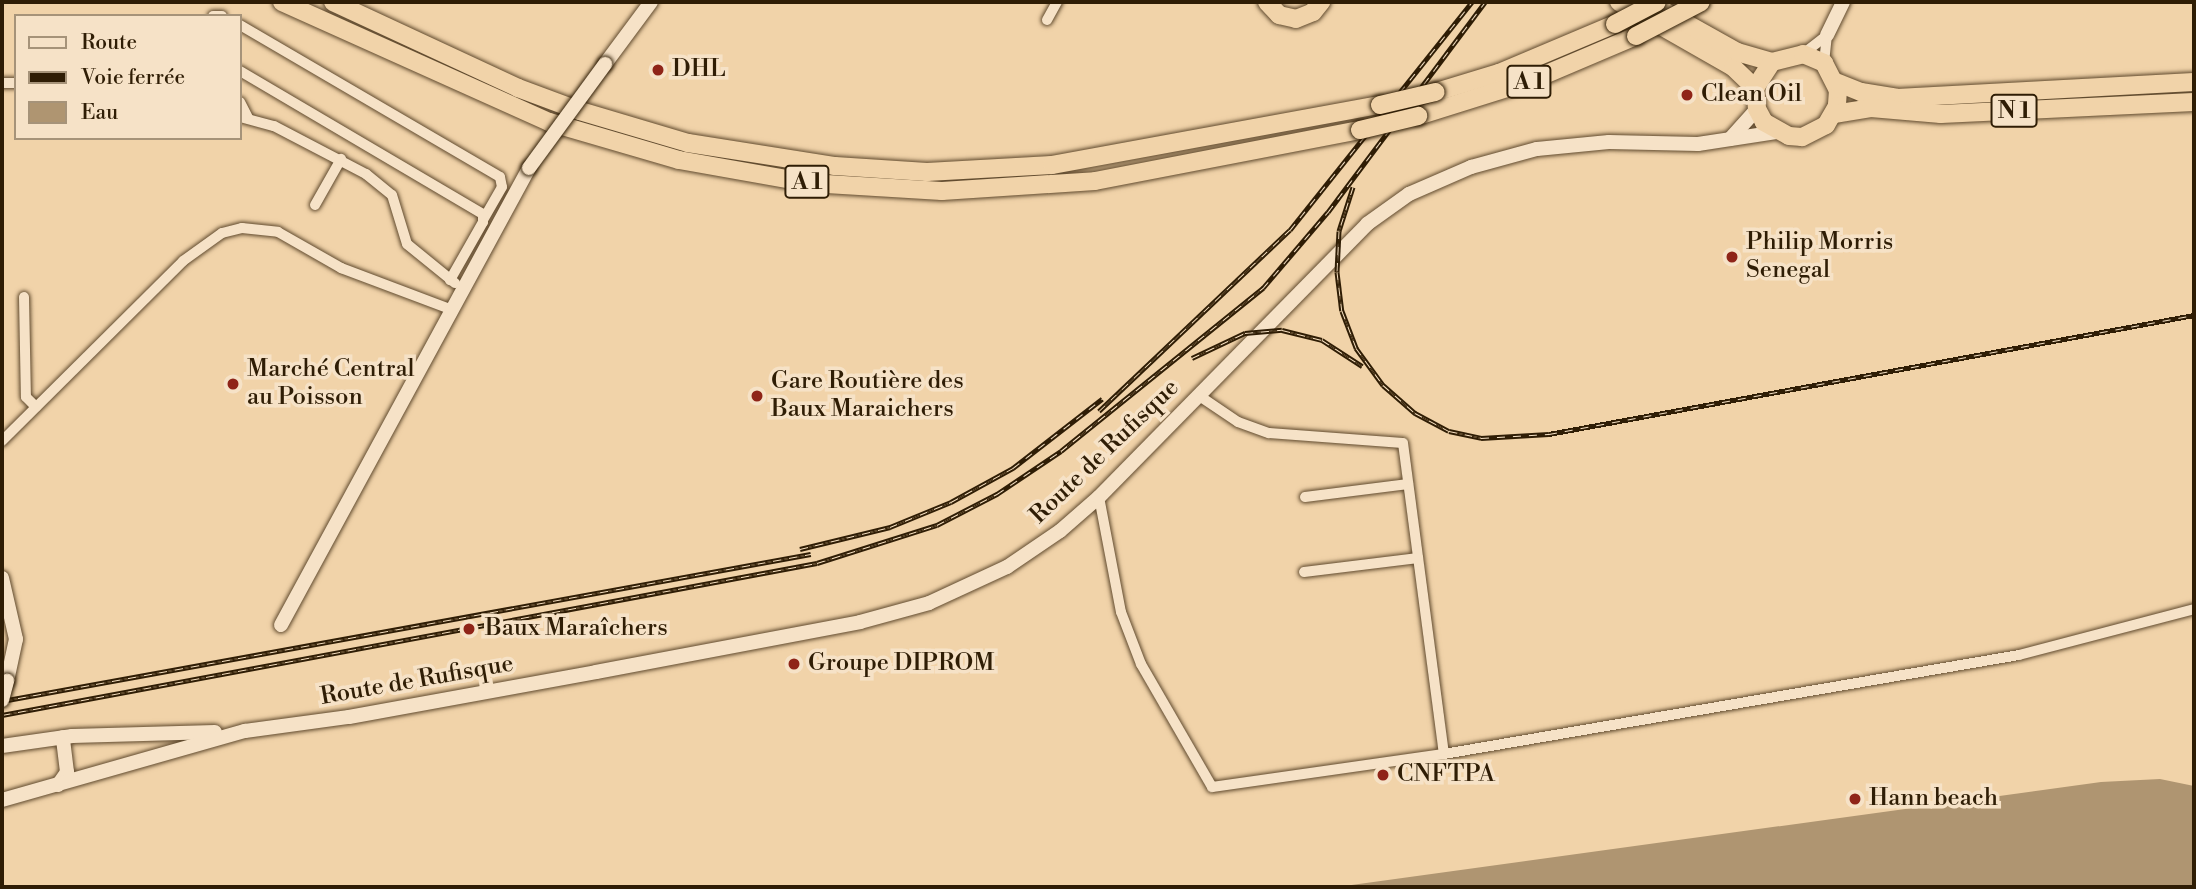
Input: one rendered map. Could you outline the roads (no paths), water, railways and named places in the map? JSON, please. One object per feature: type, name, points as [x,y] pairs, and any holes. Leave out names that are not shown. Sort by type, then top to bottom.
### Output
[{"type":"highway","name":"A 1","points":[[282,2],[550,122],[679,160],[810,183],[942,191],[1096,181],[1360,130],[1418,116],[1530,81],[1636,36],[1701,2]]},
{"type":"highway","name":"A 1","points":[[333,2],[487,74],[580,111],[688,143],[835,166],[927,172],[1052,165],[1380,106],[1510,69],[1615,24],[1657,2]]},
{"type":"highway","points":[[1268,2],[1279,15],[1296,19],[1320,4],[1338,2]]},
{"type":"highway","points":[[1619,2],[1733,67],[1755,88]]},
{"type":"highway","points":[[1648,2],[1737,52],[1772,62],[1803,54],[1824,63],[1836,82],[1834,114]]},
{"type":"highway","points":[[1772,62],[1755,88],[1757,109],[1776,132]]},
{"type":"highway","name":"N 1","points":[[1836,82],[1897,98],[2194,82]]},
{"type":"highway","name":"N 1","points":[[1776,132],[1802,137],[1826,125],[1834,114],[1871,108],[1941,114],[2194,102]]},
{"type":"main road","points":[[281,625],[450,309],[455,283],[529,169],[651,2]]},
{"type":"main road","points":[[1827,35],[1843,2]]},
{"type":"main road","points":[[1726,141],[1757,109]]},
{"type":"main road","name":"Route de Rufisque","points":[[2,800],[173,748],[245,731],[362,715],[905,611],[1007,567],[1099,498],[1367,224],[1439,178],[1537,149],[1609,142],[1726,141],[1776,132]]},
{"type":"main road","points":[[2,578],[16,639],[2,700]]},
{"type":"main road","name":"Route de Rufisque","points":[[2,746],[63,737],[245,731]]},
{"type":"main road","points":[[58,785],[66,772],[63,737]]},
{"type":"street","points":[[1047,20],[1057,2]]},
{"type":"street","points":[[242,26],[500,177],[502,187],[484,218],[455,283],[407,244],[392,195],[341,159],[244,118]]},
{"type":"street","points":[[1803,54],[1827,35]]},
{"type":"street","points":[[1824,63],[1827,35]]},
{"type":"street","points":[[242,72],[484,218]]},
{"type":"street","points":[[315,205],[341,159]]},
{"type":"street","points":[[2,441],[183,261],[212,239],[242,228],[278,232],[341,268],[450,309]]},
{"type":"street","points":[[24,297],[26,397],[36,407]]},
{"type":"street","points":[[1198,395],[1238,422],[1269,433],[1403,443],[1444,754]]},
{"type":"street","points":[[1305,497],[1408,484]]},
{"type":"street","points":[[1099,498],[1118,603],[1141,664],[1212,787],[1444,754],[2019,655],[2194,609]]},
{"type":"street","points":[[1304,572],[1418,558]]},
{"type":"water","points":[[2160,779],[2194,786],[2194,887],[1337,887],[2101,782]]},
{"type":"railway","points":[[1099,411],[1290,230],[1472,2]]},
{"type":"railway","points":[[2,715],[817,563],[937,525],[997,494],[1061,451],[1263,288],[1328,212],[1485,2]]},
{"type":"railway","points":[[1353,187],[1339,231],[1337,272],[1342,311],[1356,348],[1383,385],[1415,413],[1449,431],[1481,438],[1549,434],[2194,315]]},
{"type":"railway","points":[[1192,358],[1245,333],[1282,330],[1322,340],[1362,366]]},
{"type":"railway","points":[[800,549],[890,527],[951,502],[1013,468],[1102,399]]},
{"type":"railway","points":[[2,701],[811,554]]},
{"type":"place","name":"DHL","points":[[658,70]]},
{"type":"place","name":"Clean Oil","points":[[1687,95]]},
{"type":"place","name":"Philip Morris Senegal","points":[[1732,257]]},
{"type":"place","name":"Marché Central au Poisson","points":[[233,384]]},
{"type":"place","name":"Gare Routière des Baux Maraichers","points":[[757,396]]},
{"type":"place","name":"Baux Maraîchers","points":[[469,629]]},
{"type":"place","name":"Groupe DIPROM","points":[[794,664]]},
{"type":"place","name":"CNFTPA","points":[[1383,775]]},
{"type":"place","name":"Hann beach","points":[[1855,799]]}]
